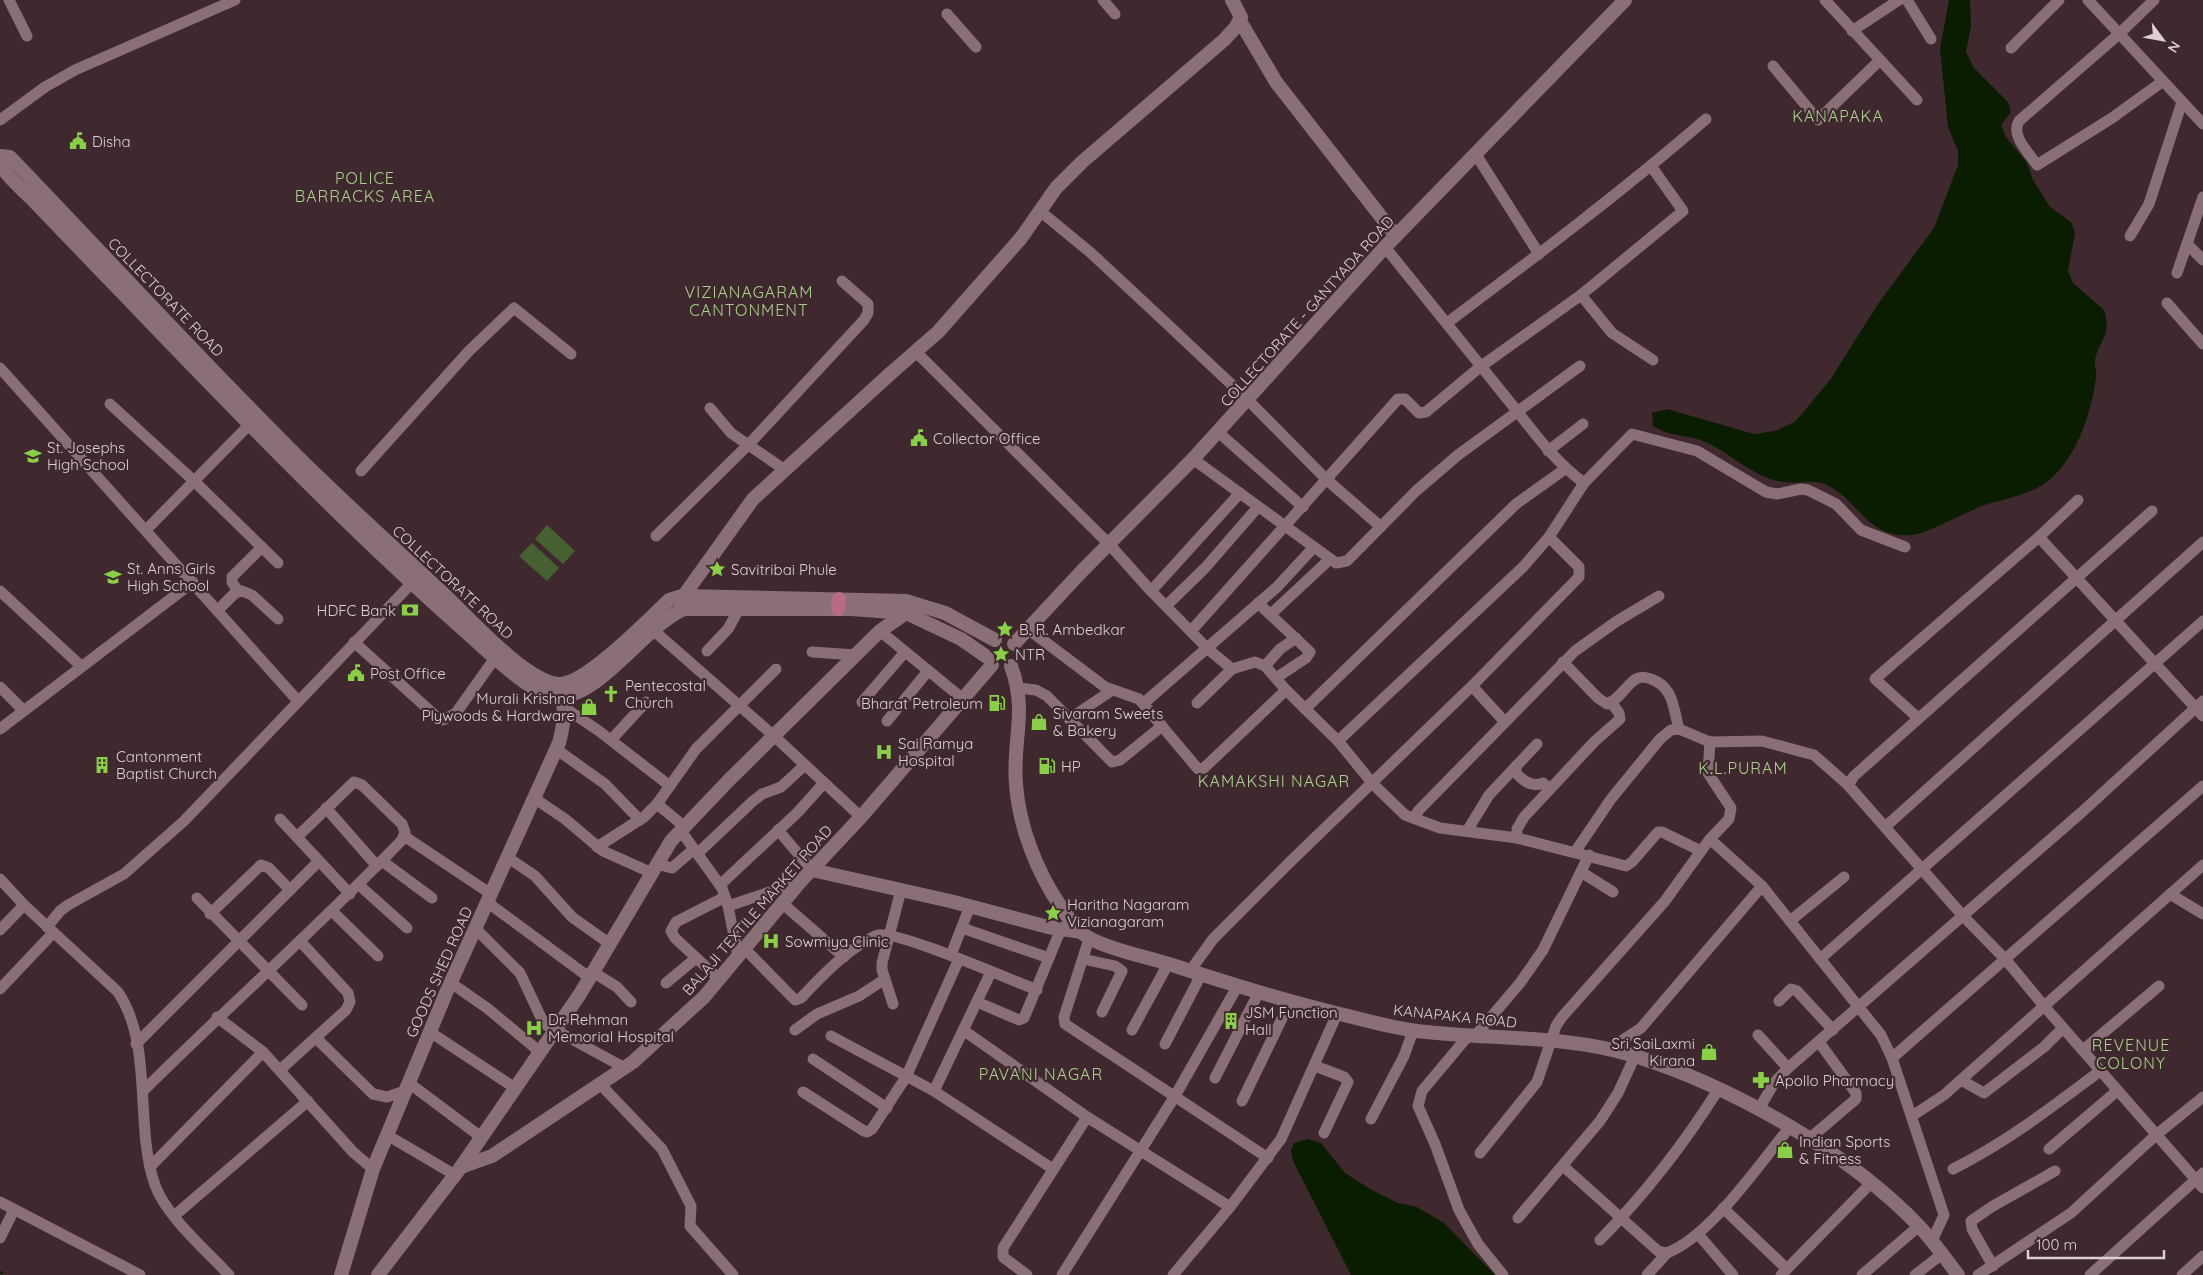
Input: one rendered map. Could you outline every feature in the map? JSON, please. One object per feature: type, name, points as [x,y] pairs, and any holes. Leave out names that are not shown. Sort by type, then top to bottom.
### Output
[{"type":"street","points":[[9,0],[27,36]]},
{"type":"street","points":[[0,120],[45,87],[75,70],[235,0]]},
{"type":"street","points":[[1103,0],[1115,14]]},
{"type":"street","points":[[1232,0],[1240,13],[1240,21],[1276,82],[1396,236]]},
{"type":"street","name":"COLLECTORATE - GANTYADA ROAD","points":[[1014,644],[1193,459],[1385,247],[1624,0]]},
{"type":"street","points":[[1825,0],[1917,100]]},
{"type":"street","points":[[1852,31],[1899,0]]},
{"type":"street","points":[[1907,0],[1931,39]]},
{"type":"street","points":[[2011,48],[2059,0]]},
{"type":"street","points":[[2088,0],[2203,124]]},
{"type":"street","points":[[2154,0],[2119,34],[2016,124],[2016,134],[2037,165],[2112,118],[2159,84]]},
{"type":"street","points":[[946,14],[976,48]]},
{"type":"street","points":[[675,613],[682,596],[753,500],[938,332],[993,272],[1056,188],[1082,162],[1224,40],[1240,21]]},
{"type":"street","points":[[1773,66],[1818,120],[1880,60]]},
{"type":"street","points":[[2130,236],[2149,204],[2182,102]]},
{"type":"street","points":[[1448,323],[1651,166],[1706,119]]},
{"type":"street","points":[[1475,153],[1539,254]]},
{"type":"street","name":"COLLECTORATE ROAD","points":[[0,156],[10,158],[257,416],[407,562],[501,649],[563,696]]},
{"type":"street","name":"COLLECTORATE ROAD","points":[[0,164],[250,424],[411,584],[494,658],[538,692],[554,697],[563,696],[580,691],[595,683],[652,630],[675,613],[684,610],[906,601],[945,613],[995,640],[1005,639],[1014,644]]},
{"type":"street","points":[[1191,632],[1398,399],[1403,398],[1420,414],[1424,413],[1480,367],[1581,295],[1684,211],[1651,166]]},
{"type":"street","points":[[2177,273],[2203,197]]},
{"type":"street","points":[[1040,211],[1091,253],[1248,400],[1326,479],[1381,527]]},
{"type":"street","points":[[2187,244],[2203,260]]},
{"type":"street","points":[[1385,247],[1448,323],[1480,367],[1548,452],[1565,469],[1584,483]]},
{"type":"street","points":[[656,536],[747,445],[868,313],[866,301],[842,281]]},
{"type":"street","points":[[1581,295],[1612,333],[1653,360]]},
{"type":"street","points":[[2167,302],[2203,344]]},
{"type":"street","points":[[361,471],[469,351],[514,308],[571,354]]},
{"type":"street","points":[[916,352],[1109,544],[1191,632],[1232,669]]},
{"type":"street","points":[[1193,459],[1314,548],[1339,563],[1347,561],[1416,491],[1458,455],[1580,366]]},
{"type":"street","points":[[0,368],[298,701]]},
{"type":"street","points":[[110,404],[194,481],[278,563]]},
{"type":"street","points":[[710,408],[722,424],[747,445],[785,470]]},
{"type":"street","points":[[146,530],[250,424]]},
{"type":"street","points":[[1548,452],[1583,424]]},
{"type":"street","points":[[1218,432],[1303,507]]},
{"type":"street","points":[[1338,741],[1496,595],[1549,537],[1584,483],[1634,434],[1697,451],[1766,492],[1777,494],[1801,488],[1808,490],[1836,504],[1861,530],[1905,547]]},
{"type":"street","points":[[1305,709],[1516,504],[1565,469]]},
{"type":"street","points":[[1151,590],[1240,493]]},
{"type":"street","points":[[1918,718],[1875,680],[2039,537],[2078,500]]},
{"type":"street","points":[[1166,606],[1205,568],[1258,507]]},
{"type":"street","points":[[1848,785],[1854,776],[1918,718],[2152,511]]},
{"type":"street","points":[[1165,1044],[1196,973],[1199,956],[1213,940],[1290,862],[1373,784],[1472,686],[1579,577],[1579,567],[1549,537]]},
{"type":"street","points":[[1759,1109],[1774,1084],[1788,1068],[2200,709],[2115,621],[2039,537]]},
{"type":"street","points":[[1885,827],[2203,542]]},
{"type":"street","points":[[262,547],[232,577],[232,582],[238,591],[252,596],[278,619]]},
{"type":"street","points":[[1144,703],[1258,603],[1314,548]]},
{"type":"street","points":[[1271,614],[1330,558]]},
{"type":"street","points":[[0,729],[193,582]]},
{"type":"street","points":[[0,989],[50,930],[60,911],[124,874],[151,853],[411,584]]},
{"type":"street","points":[[0,591],[81,666]]},
{"type":"street","points":[[218,610],[238,591]]},
{"type":"street","name":"COLLECTORATE ROAD","points":[[563,696],[580,678],[595,667],[670,600],[682,596],[838,604],[906,613],[961,639],[990,661]]},
{"type":"street","points":[[1414,818],[1419,810],[1504,721],[1574,651],[1617,621],[1659,596]]},
{"type":"street","points":[[1258,603],[1308,649],[1309,655],[1276,678]]},
{"type":"street","points":[[707,651],[728,628],[739,609]]},
{"type":"street","points":[[378,1275],[458,1171],[555,1030],[591,975],[671,842],[774,736],[880,632],[906,613]]},
{"type":"street","points":[[1820,960],[2203,621]]},
{"type":"street","points":[[961,639],[967,624]]},
{"type":"street","points":[[1028,629],[1110,690],[1134,696],[1144,703],[1194,767],[1201,769],[1286,690]]},
{"type":"street","points":[[652,630],[774,736],[862,817]]},
{"type":"street","points":[[880,632],[963,699]]},
{"type":"street","points":[[1265,666],[1280,649],[1296,638]]},
{"type":"street","points":[[995,640],[989,647],[990,661],[1001,669],[1011,666]]},
{"type":"street","points":[[354,642],[438,718],[443,720],[456,713],[494,658]]},
{"type":"street","points":[[1014,644],[1017,653],[1011,666],[1018,688],[1019,730],[1015,782],[1022,821],[1045,878],[1061,908],[1093,939],[1083,959],[1064,1017],[1065,1024],[1268,1158]]},
{"type":"street","points":[[812,652],[856,656]]},
{"type":"street","points":[[862,702],[905,652]]},
{"type":"street","name":"BALAJI TEXTILE MARKET ROAD","points":[[458,1171],[492,1156],[625,1068],[704,997],[800,882],[862,817],[963,699],[990,661]]},
{"type":"street","points":[[1197,703],[1232,669],[1255,662],[1265,666],[1286,690],[1338,741],[1373,784],[1400,812],[1414,818],[1440,828],[1517,838],[1629,865],[1658,832],[1701,851]]},
{"type":"street","points":[[1563,662],[1604,703],[1611,702],[1637,678],[1644,677],[1658,682],[1667,688],[1679,729]]},
{"type":"street","points":[[597,847],[640,820],[657,804],[696,749],[776,669]]},
{"type":"street","points":[[887,721],[928,671]]},
{"type":"street","points":[[1472,686],[1504,721]]},
{"type":"street","points":[[0,687],[23,710]]},
{"type":"street","points":[[1018,688],[1042,692],[1108,759],[1116,762],[1162,726]]},
{"type":"street","points":[[1069,719],[1110,690]]},
{"type":"street","points":[[563,696],[611,740],[670,786]]},
{"type":"street","name":"GOODS SHED ROAD","points":[[341,1275],[373,1169],[451,983],[556,749],[564,724],[563,696]]},
{"type":"street","points":[[611,740],[646,702]]},
{"type":"street","points":[[1517,838],[1518,829],[1524,817],[1594,742],[1620,719],[1619,713],[1611,702]]},
{"type":"street","points":[[1575,852],[1611,799],[1660,739],[1671,730],[1679,729],[1710,742],[1762,741],[1801,750],[1823,760],[1835,776],[1848,785],[1963,916],[2006,960],[2156,1135],[2201,1180],[2090,1275]]},
{"type":"street","points":[[1480,1153],[1537,1082],[1550,1040],[1562,1017],[1665,901],[1701,851],[1729,819],[1731,808],[1708,773],[1710,742]]},
{"type":"street","points":[[1467,831],[1489,796],[1537,744]]},
{"type":"street","points":[[556,749],[605,784],[640,820]]},
{"type":"street","points":[[534,798],[565,819],[597,847],[619,860],[655,869],[668,868],[675,866],[696,851],[762,794],[781,788],[805,765]]},
{"type":"street","points":[[1516,766],[1516,773],[1527,784],[1538,786],[1543,783],[1550,789]]},
{"type":"street","points":[[297,837],[350,784],[358,783],[402,824],[404,836],[591,975],[617,987],[631,1002]]},
{"type":"street","points":[[720,885],[824,783]]},
{"type":"street","points":[[1892,1058],[2203,786]]},
{"type":"street","points":[[657,804],[683,829],[720,885],[727,902],[741,953],[795,1000],[801,998],[844,957],[878,935],[889,934],[955,957],[1036,990]]},
{"type":"street","points":[[326,808],[380,863],[432,898]]},
{"type":"street","points":[[280,819],[350,894]]},
{"type":"street","points":[[778,830],[812,870]]},
{"type":"street","points":[[143,1091],[217,1017],[269,971],[350,894],[404,836]]},
{"type":"street","points":[[1710,840],[1762,886],[1881,1035],[1892,1058],[1944,1215],[1932,1241]]},
{"type":"street","points":[[1503,1275],[1488,1259],[1468,1228],[1418,1106],[1422,1091],[1520,984],[1543,950],[1589,856]]},
{"type":"street","points":[[507,858],[536,876],[572,916],[610,944]]},
{"type":"street","points":[[136,1044],[319,861]]},
{"type":"street","points":[[210,914],[261,865],[269,868],[290,890]]},
{"type":"street","points":[[1912,1116],[1944,1095],[2203,865]]},
{"type":"street","name":"KANAPAKA ROAD","points":[[812,870],[1061,929],[1258,994],[1337,1014],[1413,1031],[1578,1042],[1635,1056],[1679,1072],[1759,1109],[1790,1127],[1872,1182],[1919,1226],[1958,1275]]},
{"type":"street","points":[[1581,872],[1613,892]]},
{"type":"street","points":[[1790,921],[1844,877]]},
{"type":"street","points":[[0,879],[50,930],[118,992],[126,1004],[136,1044],[143,1091],[150,1167],[155,1186],[164,1204],[229,1275]]},
{"type":"street","points":[[719,979],[675,938],[671,928],[690,914],[800,882]]},
{"type":"street","points":[[359,885],[407,928]]},
{"type":"street","points":[[1609,1050],[1641,1028],[1762,886]]},
{"type":"street","points":[[893,1004],[882,963],[901,890]]},
{"type":"street","points":[[2170,894],[2203,914]]},
{"type":"street","points":[[197,898],[210,914],[302,1004]]},
{"type":"street","points":[[782,903],[844,957]]},
{"type":"street","points":[[0,930],[24,905]]},
{"type":"street","points":[[803,1092],[867,1132],[872,1129],[906,1077],[955,957],[970,906]]},
{"type":"street","points":[[332,911],[378,956]]},
{"type":"street","points":[[475,928],[520,973],[541,1021],[625,1068]]},
{"type":"street","points":[[962,928],[1049,958]]},
{"type":"street","points":[[977,1002],[1022,1019],[1026,1016],[1061,929]]},
{"type":"street","points":[[281,1070],[346,1010],[350,998],[300,941]]},
{"type":"street","points":[[666,983],[696,958]]},
{"type":"street","points":[[1083,959],[1115,966],[1122,971],[1102,1012]]},
{"type":"street","points":[[1132,1030],[1168,964]]},
{"type":"street","points":[[934,1091],[991,972]]},
{"type":"street","points":[[795,1030],[817,1014],[859,996],[885,979]]},
{"type":"street","points":[[451,983],[487,1008],[540,1052]]},
{"type":"street","points":[[2083,1050],[2159,986]]},
{"type":"street","points":[[1062,1275],[1175,1096],[1237,987]]},
{"type":"street","points":[[1779,1001],[1788,990],[1794,989],[1833,1030]]},
{"type":"street","points":[[1215,1078],[1258,994]]},
{"type":"street","points":[[1242,1101],[1290,1002]]},
{"type":"street","points":[[1173,1275],[1230,1207],[1287,1130],[1337,1014]]},
{"type":"street","points":[[217,1017],[262,1052],[281,1070],[353,1152],[373,1169]]},
{"type":"street","points":[[1961,1080],[1984,1093],[2044,1047],[2063,1028]]},
{"type":"street","points":[[964,1030],[1087,1117],[1230,1207]]},
{"type":"street","points":[[1371,1119],[1404,1056],[1413,1031]]},
{"type":"street","points":[[430,1032],[515,1088]]},
{"type":"street","points":[[1758,1035],[1788,1068]]},
{"type":"street","points":[[831,1036],[934,1091],[1052,1168]]},
{"type":"street","points":[[316,1038],[372,1094],[387,1097],[407,1087],[481,1137]]},
{"type":"street","points":[[1808,1139],[1856,1099],[1856,1093],[1819,1042]]},
{"type":"street","points":[[150,1167],[262,1052]]},
{"type":"street","points":[[1518,1218],[1611,1106],[1635,1056]]},
{"type":"street","points":[[813,1059],[887,1108]]},
{"type":"street","points":[[1315,1066],[1344,1077],[1348,1082],[1324,1134]]},
{"type":"street","points":[[1953,1169],[1990,1151],[2031,1124],[2100,1071]]},
{"type":"street","points":[[600,1084],[662,1149],[691,1206],[690,1226],[733,1275]]},
{"type":"street","points":[[1600,1240],[1622,1218],[1684,1142],[1718,1090]]},
{"type":"street","points":[[2049,1149],[2117,1091]]},
{"type":"street","points":[[1978,1275],[2071,1213],[2156,1135],[2203,1097]]},
{"type":"street","points":[[174,1216],[308,1101]]},
{"type":"street","points":[[1027,1275],[1003,1258],[1003,1248],[1052,1168],[1087,1117]]},
{"type":"street","points":[[1647,1275],[1667,1253],[1698,1234],[1723,1208],[1790,1127]]},
{"type":"street","points":[[387,1135],[458,1171]]},
{"type":"street","points":[[1562,1166],[1658,1251],[1667,1253]]},
{"type":"street","points":[[1993,1266],[1972,1229],[1971,1221],[1992,1206],[2055,1171]]},
{"type":"street","points":[[1723,1208],[1784,1272],[1872,1182]]},
{"type":"street","points":[[0,1202],[140,1275]]},
{"type":"street","points":[[0,1238],[14,1210]]},
{"type":"street","points":[[1862,1275],[1919,1226]]},
{"type":"street","points":[[1698,1234],[1733,1275]]},
{"type":"street","points":[[1916,1275],[1942,1254]]},
{"type":"street","points":[[2182,1275],[2203,1256]]},
{"type":"shaded area","points":[[1949,0],[1970,0],[1971,26],[1966,52],[1974,68],[2008,102],[2011,112],[2001,125],[2006,137],[2027,163],[2033,180],[2050,207],[2071,222],[2075,233],[2068,271],[2073,283],[2104,310],[2107,326],[2095,360],[2096,378],[2094,393],[2085,425],[2070,455],[2061,469],[2050,480],[2030,491],[1979,507],[1918,534],[1897,535],[1884,531],[1874,525],[1847,499],[1825,484],[1815,482],[1784,482],[1762,476],[1703,441],[1671,434],[1653,426],[1652,413],[1667,409],[1754,434],[1775,431],[1795,422],[1830,380],[1878,304],[1934,228],[1958,165],[1958,151],[1948,127],[1940,49]]},
{"type":"shaded area","points":[[547,525],[575,551],[563,564],[535,539]]},
{"type":"shaded area","points":[[532,543],[559,568],[547,581],[519,556]]},
{"type":"shaded area","points":[[1307,1139],[1321,1143],[1345,1173],[1370,1189],[1398,1203],[1417,1207],[1444,1223],[1495,1275],[1351,1275],[1293,1161],[1291,1150],[1294,1143]]},
{"type":"place","name":"Disha","points":[[78,141]]},
{"type":"place","name":"Collector Office","points":[[919,438]]},
{"type":"place","name":"St. Josephs High School","points":[[33,456]]},
{"type":"place","name":"Savitribai Phule","points":[[717,569]]},
{"type":"place","name":"St. Anns Girls High School","points":[[113,577]]},
{"type":"place","name":"HDFC Bank","points":[[410,610]]},
{"type":"place","name":"B. R. Ambedkar","points":[[1005,629]]},
{"type":"place","name":"NTR","points":[[1001,654]]},
{"type":"place","name":"Post Office","points":[[356,673]]},
{"type":"place","name":"Pentecostal Church","points":[[611,694]]},
{"type":"place","name":"Bharat Petroleum","points":[[997,703]]},
{"type":"place","name":"Murali Krishna Plywoods & Hardware","points":[[589,707]]},
{"type":"place","name":"Sivaram Sweets & Bakery","points":[[1039,722]]},
{"type":"place","name":"Sai Ramya Hospital","points":[[884,752]]},
{"type":"place","name":"Cantonment Baptist Church","points":[[102,765]]},
{"type":"place","name":"HP","points":[[1047,766]]},
{"type":"place","name":"Haritha Nagaram Vizianagaram","points":[[1053,913]]},
{"type":"place","name":"Sowmiya Clinic","points":[[771,941]]},
{"type":"place","name":"JSM Function Hall","points":[[1231,1021]]},
{"type":"place","name":"Dr. Rehman Memorial Hospital","points":[[534,1028]]},
{"type":"place","name":"Sri SaiLaxmi Kirana","points":[[1709,1052]]},
{"type":"place","name":"Apollo Pharmacy","points":[[1761,1080]]},
{"type":"place","name":"Indian Sports & Fitness","points":[[1785,1150]]},
{"type":"district","name":"KANAPAKA","points":[[1838,116]]},
{"type":"district","name":"POLICE BARRACKS AREA","points":[[365,187]]},
{"type":"district","name":"VIZIANAGARAM CANTONMENT","points":[[749,301]]},
{"type":"district","name":"K.L.PURAM","points":[[1743,768]]},
{"type":"district","name":"KAMAKSHI NAGAR","points":[[1274,781]]},
{"type":"district","name":"REVENUE COLONY","points":[[2131,1054]]},
{"type":"district","name":"PAVANI NAGAR","points":[[1041,1074]]}]
